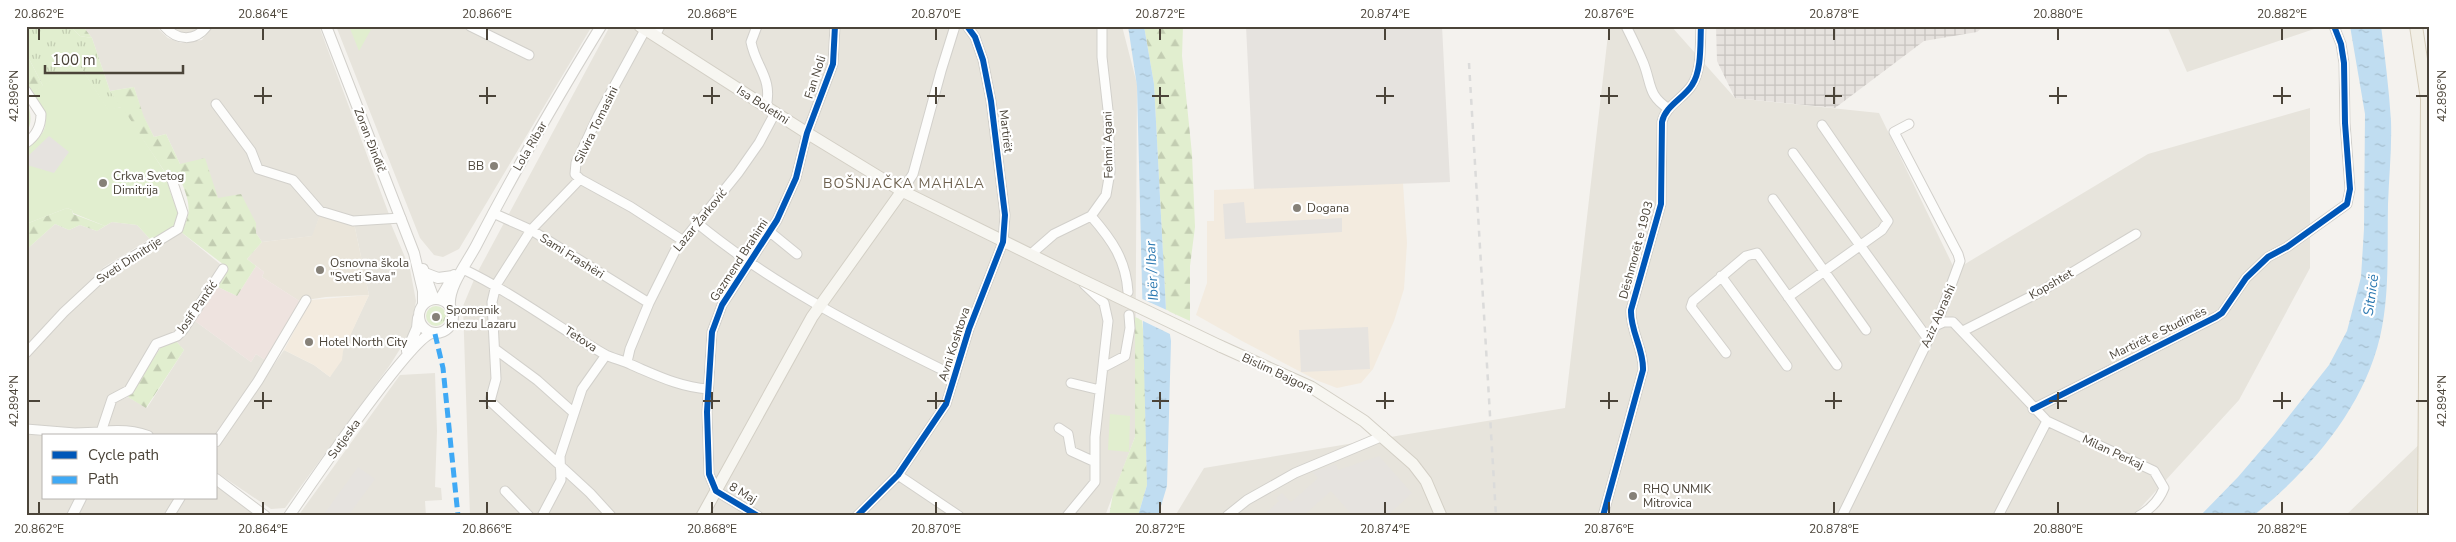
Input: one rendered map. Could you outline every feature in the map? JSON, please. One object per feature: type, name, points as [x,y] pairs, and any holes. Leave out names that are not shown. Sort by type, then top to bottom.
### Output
[{"type":"main road","points":[[2416,26],[2427,99],[2424,516]]},
{"type":"main road","name":"Isa Boletini","points":[[642,28],[657,31],[771,110],[902,191],[1076,277]]},
{"type":"main road","name":"8 Maj","points":[[702,516],[819,306],[902,191]]},
{"type":"main road","name":"Bislim Bajgora","points":[[1076,277],[1311,387],[1344,407],[1383,436],[1413,464],[1426,481],[1441,516]]},
{"type":"street","points":[[164,26],[174,35],[187,39],[202,33],[207,26]]},
{"type":"street","name":"Zoran Đinđič","points":[[326,26],[414,253],[423,291],[423,304]]},
{"type":"street","points":[[470,26],[529,55]]},
{"type":"street","name":"Lola Ribar","points":[[450,306],[452,294],[463,269],[493,213],[601,26]]},
{"type":"street","points":[[757,26],[751,42],[768,82],[771,110]]},
{"type":"street","points":[[902,191],[913,174],[955,26]]},
{"type":"street","name":"Martirët","points":[[967,26],[975,37],[983,60],[991,101],[1005,215],[1003,242]]},
{"type":"street","name":"Fehmi Agani","points":[[1030,255],[1054,234],[1091,216],[1106,195],[1110,172],[1108,110],[1102,57],[1102,26]]},
{"type":"street","points":[[1626,26],[1644,66],[1652,93],[1658,102],[1669,109]]},
{"type":"street","name":"Dëshmorët e 1903","points":[[1603,516],[1643,370],[1631,310],[1661,204],[1662,122],[1669,109],[1691,88],[1696,77],[1701,26]]},
{"type":"street","name":"Martirët e Studimës","points":[[2033,409],[2216,317],[2222,313],[2246,278],[2268,257],[2287,247],[2347,204],[2350,189],[2345,123],[2344,63],[2341,44],[2334,26]]},
{"type":"street","name":"Fan Noli","points":[[807,133],[833,64],[834,27]]},
{"type":"street","name":"Silvira Tomasini","points":[[496,284],[531,230],[580,179],[575,174],[576,163],[642,28]]},
{"type":"street","points":[[26,91],[41,114],[39,128],[26,143]]},
{"type":"street","points":[[216,104],[251,151],[258,169],[293,180],[320,211],[353,221],[401,218]]},
{"type":"street","name":"Lazar Žarković","points":[[627,362],[630,349],[667,264],[682,240],[738,173],[759,143],[771,110]]},
{"type":"street","name":"Aziz Abrashi","points":[[1842,516],[1935,326],[1956,276],[1960,261],[1894,132],[1909,124]]},
{"type":"street","points":[[1788,297],[1882,230],[1888,221],[1888,218],[1822,125]]},
{"type":"street","name":"Gazmend Brahimi","points":[[716,490],[709,474],[708,389],[709,352],[716,318],[785,205],[796,178],[807,133]]},
{"type":"street","points":[[1793,153],[1928,339]]},
{"type":"street","points":[[580,179],[631,207],[682,240]]},
{"type":"street","name":"Sveti Dimitrije","points":[[26,353],[64,312],[106,273],[178,229],[183,213],[172,180]]},
{"type":"street","points":[[1774,199],[1866,330]]},
{"type":"street","name":"Sami Frashëri","points":[[493,213],[531,230],[649,304]]},
{"type":"street","points":[[1091,216],[1110,237],[1127,272],[1128,292]]},
{"type":"street","points":[[697,223],[750,263],[819,306],[857,328],[955,376]]},
{"type":"street","points":[[770,232],[797,254]]},
{"type":"street","name":"Kopshtet","points":[[1963,331],[2038,293],[2136,234]]},
{"type":"street","name":"Avni Koshtova","points":[[857,516],[898,475],[946,404],[969,329],[1003,242]]},
{"type":"street","name":"Zoran Đinđič","points":[[414,253],[437,299]]},
{"type":"street","points":[[1726,353],[1691,307],[1696,297],[1721,276],[1746,256],[1757,253],[1837,365]]},
{"type":"street","name":"Josif Pančić","points":[[101,434],[112,399],[128,390],[156,344],[176,336],[183,330],[222,269]]},
{"type":"street","name":"Lola Ribar","points":[[437,299],[453,276],[463,269]]},
{"type":"street","name":"Tetova","points":[[463,269],[496,284],[606,355],[627,362],[668,381],[687,387],[708,389]]},
{"type":"street","points":[[425,273],[438,278],[453,276]]},
{"type":"street","points":[[1721,276],[1787,366]]},
{"type":"street","points":[[1067,516],[1096,482],[1095,437],[1108,320],[1107,310],[1098,297],[1076,277]]},
{"type":"street","points":[[496,284],[492,302],[496,380],[490,401],[590,493],[611,516]]},
{"type":"street","points":[[423,304],[437,299],[450,306]]},
{"type":"street","points":[[218,439],[258,381],[306,300]]},
{"type":"street","name":"Sutjeska","points":[[401,363],[417,328],[423,304]]},
{"type":"street","name":"Sutjeska","points":[[289,516],[401,363],[422,339],[432,333],[441,333],[450,327],[454,317],[450,306]]},
{"type":"street","points":[[1104,367],[1125,356],[1130,328],[1129,315]]},
{"type":"street","points":[[418,318],[423,328],[432,333]]},
{"type":"street","name":"Milan Perkaj","points":[[1935,326],[1944,322],[1953,322],[2033,409],[2047,421],[2154,471],[2164,488],[2160,499],[2148,511],[2139,516]]},
{"type":"street","points":[[495,349],[537,380],[574,412]]},
{"type":"street","points":[[542,516],[560,480],[560,456],[586,381],[606,355]]},
{"type":"street","points":[[1071,383],[1100,390]]},
{"type":"street","points":[[1998,516],[2047,421]]},
{"type":"street","points":[[1059,428],[1068,434],[1071,451],[1095,462]]},
{"type":"street","points":[[26,429],[101,434],[132,431],[142,434]]},
{"type":"street","points":[[1227,516],[1248,500],[1295,473],[1383,436]]},
{"type":"street","points":[[898,475],[959,516]]},
{"type":"street","points":[[218,481],[265,516]]},
{"type":"street","name":"8 Maj","points":[[716,490],[758,516]]},
{"type":"street","points":[[505,491],[529,516]]},
{"type":"street","points":[[72,516],[80,500]]},
{"type":"street","points":[[169,516],[179,500]]},
{"type":"shaded area","points":[[83,26],[155,26],[168,38],[181,43],[202,40],[212,26],[319,26],[390,217],[355,218],[320,215],[313,236],[262,242],[256,233],[256,223],[218,198],[180,164],[166,134],[154,137],[143,116],[134,87],[110,91],[92,38]]},
{"type":"shaded area","points":[[167,26],[204,26],[187,34]]},
{"type":"shaded area","points":[[336,26],[592,26],[459,249],[443,257],[434,255],[420,238]]},
{"type":"shaded area","points":[[610,26],[1122,26],[1137,84],[1135,437],[1105,516],[470,516],[463,306],[476,275]]},
{"type":"shaded area","points":[[1246,26],[1442,26],[1450,182],[1254,189]]},
{"type":"shaded area","points":[[1609,26],[1671,26],[1735,98],[1879,113],[1955,270],[2148,154],[2310,108],[2310,268],[2239,400],[2133,516],[1175,516],[1204,468],[1565,408]]},
{"type":"shaded area","points":[[1716,26],[1984,26],[1977,32],[1924,41],[1835,108],[1735,98],[1717,61]]},
{"type":"shaded area","points":[[2167,26],[2323,26],[2187,72]]},
{"type":"shaded area","points":[[49,136],[69,152],[54,173],[27,165],[27,157]]},
{"type":"shaded area","points":[[1403,183],[1407,243],[1404,289],[1394,321],[1373,369],[1361,383],[1337,388],[1316,380],[1196,315],[1207,283],[1207,221],[1214,221],[1214,190]]},
{"type":"shaded area","points":[[1244,202],[1246,223],[1342,218],[1342,232],[1225,239],[1223,204]]},
{"type":"shaded area","points":[[320,215],[354,223],[369,295],[326,297],[306,300],[304,304],[262,277],[264,272],[247,259],[262,242],[312,236]]},
{"type":"shaded area","points":[[112,222],[137,225],[150,239],[104,267],[26,345],[26,250],[55,224],[69,230],[80,225],[97,231]]},
{"type":"shaded area","points":[[354,223],[391,224],[410,269],[416,301],[410,333],[390,365],[285,508],[271,509],[218,473],[218,447],[284,350],[314,365],[330,377],[369,295]]},
{"type":"shaded area","points":[[181,232],[220,264],[189,316],[177,332],[160,338],[123,390],[106,401],[100,424],[95,429],[26,425],[26,358],[80,301],[116,272]]},
{"type":"shaded area","points":[[256,266],[264,272],[262,277],[301,302],[265,360],[256,354],[251,362],[195,321],[218,287],[237,296]]},
{"type":"shaded area","points":[[369,295],[343,351],[342,360],[330,377],[314,365],[284,350],[311,300]]},
{"type":"shaded area","points":[[195,321],[251,362],[256,354],[265,360],[253,382],[215,434],[154,434],[138,428],[109,428],[107,424],[114,403],[128,397],[147,408],[184,350],[176,341]]},
{"type":"shaded area","points":[[1368,327],[1370,369],[1301,372],[1299,330]]},
{"type":"shaded area","points":[[435,373],[437,431],[435,487],[441,488],[442,500],[425,501],[426,516],[298,516],[400,375]]},
{"type":"shaded area","points":[[26,434],[42,436],[42,500],[74,500],[66,516],[26,516]]},
{"type":"shaded area","points":[[2430,434],[2430,516],[2345,516]]},
{"type":"shaded area","points":[[1379,456],[1412,493],[1387,516],[1353,516],[1331,491],[1303,516],[1263,516],[1279,501],[1276,498],[1282,493],[1291,502],[1318,478],[1312,472],[1336,464],[1338,470]]},
{"type":"shaded area","points":[[358,467],[375,479],[348,516],[327,516],[324,514]]},
{"type":"shaded area","points":[[218,485],[260,516],[174,516],[183,500],[218,500]]},
{"type":"shaded area","points":[[86,500],[174,500],[164,516],[78,516]]},
{"type":"green space","points":[[26,26],[70,26],[80,36],[92,38],[110,91],[122,107],[108,110],[78,63],[43,86],[26,53]]},
{"type":"green space","points":[[70,26],[83,26],[92,38],[80,36]]},
{"type":"green space","points":[[349,26],[373,26],[359,51]]},
{"type":"green space","points":[[1144,26],[1183,26],[1182,56],[1192,154],[1195,227],[1190,266],[1190,321],[1166,310],[1154,84]]},
{"type":"green space","points":[[26,53],[43,86],[31,93],[26,81]]},
{"type":"green space","points":[[78,63],[108,109],[122,107],[168,177],[169,188],[177,209],[179,221],[172,229],[150,239],[137,225],[112,222],[105,226],[73,213],[72,210],[67,208],[26,224],[26,148],[41,135],[45,122],[41,109],[31,93]]},
{"type":"green space","points":[[134,87],[144,117],[154,137],[166,134],[180,164],[205,158],[218,198],[241,194],[256,223],[256,233],[262,242],[247,259],[256,266],[237,296],[218,287],[228,268],[181,232],[189,210],[187,196],[178,173],[167,175],[110,91]]},
{"type":"green space","points":[[26,101],[29,109],[30,125],[26,133]]},
{"type":"green space","points":[[67,208],[72,210],[73,214],[105,226],[97,231],[80,225],[69,230],[55,224],[26,250],[26,224]]},
{"type":"green space","points":[[436,306],[443,309],[446,316],[443,323],[436,326],[429,323],[426,316],[429,309]]},
{"type":"green space","points":[[1135,317],[1142,320],[1144,339],[1147,485],[1138,516],[1109,516],[1113,494],[1135,437]]},
{"type":"green space","points":[[176,341],[184,350],[146,408],[128,397],[161,347]]},
{"type":"green space","points":[[1110,414],[1130,416],[1129,452],[1108,450]]},
{"type":"water","name":"Ibër / Ibar","points":[[1128,26],[1144,26],[1154,84],[1166,310],[1171,341],[1167,486],[1158,516],[1138,516],[1147,485],[1137,86]]},
{"type":"water","name":"Sitnicë","points":[[2350,26],[2381,26],[2388,85],[2391,152],[2387,288],[2380,337],[2361,389],[2347,413],[2332,436],[2294,479],[2253,516],[2200,516],[2238,477],[2274,435],[2329,365],[2347,331],[2361,277],[2364,229],[2365,114]]},
{"type":"pier","points":[[1138,297],[1169,311],[1172,335],[1139,319]]},
{"type":"railway","points":[[1469,63],[1496,516]]},
{"type":"marked path","points":[[435,334],[443,368],[458,516]]},
{"type":"cycle path","points":[[758,516],[716,491],[709,474],[707,412],[712,332],[722,305],[777,220],[796,178],[807,133],[833,64],[835,26]]},
{"type":"cycle path","points":[[857,516],[898,475],[946,404],[969,329],[1003,242],[1005,215],[991,101],[983,60],[975,37],[967,26]]},
{"type":"cycle path","points":[[1603,516],[1643,370],[1643,362],[1631,318],[1631,310],[1661,204],[1662,122],[1667,111],[1689,90],[1695,79],[1700,57],[1701,26]]},
{"type":"cycle path","points":[[2033,409],[2216,317],[2222,313],[2246,278],[2268,257],[2287,247],[2347,204],[2350,189],[2345,123],[2344,63],[2341,44],[2334,26]]},
{"type":"place","name":"BB","points":[[494,166]]},
{"type":"place","name":"Crkva Svetog Dimitrija","points":[[103,183]]},
{"type":"place","name":"Dogana","points":[[1297,208]]},
{"type":"place","name":"Osnovna škola \"Sveti Sava\"","points":[[320,270]]},
{"type":"place","name":"Spomenik knezu Lazaru","points":[[436,317]]},
{"type":"place","name":"Hotel North City","points":[[309,342]]},
{"type":"place","name":"RHQ UNMIK Mitrovica","points":[[1633,496]]},
{"type":"district","name":"BOŠNJAČKA MAHALA","points":[[904,183]]}]
